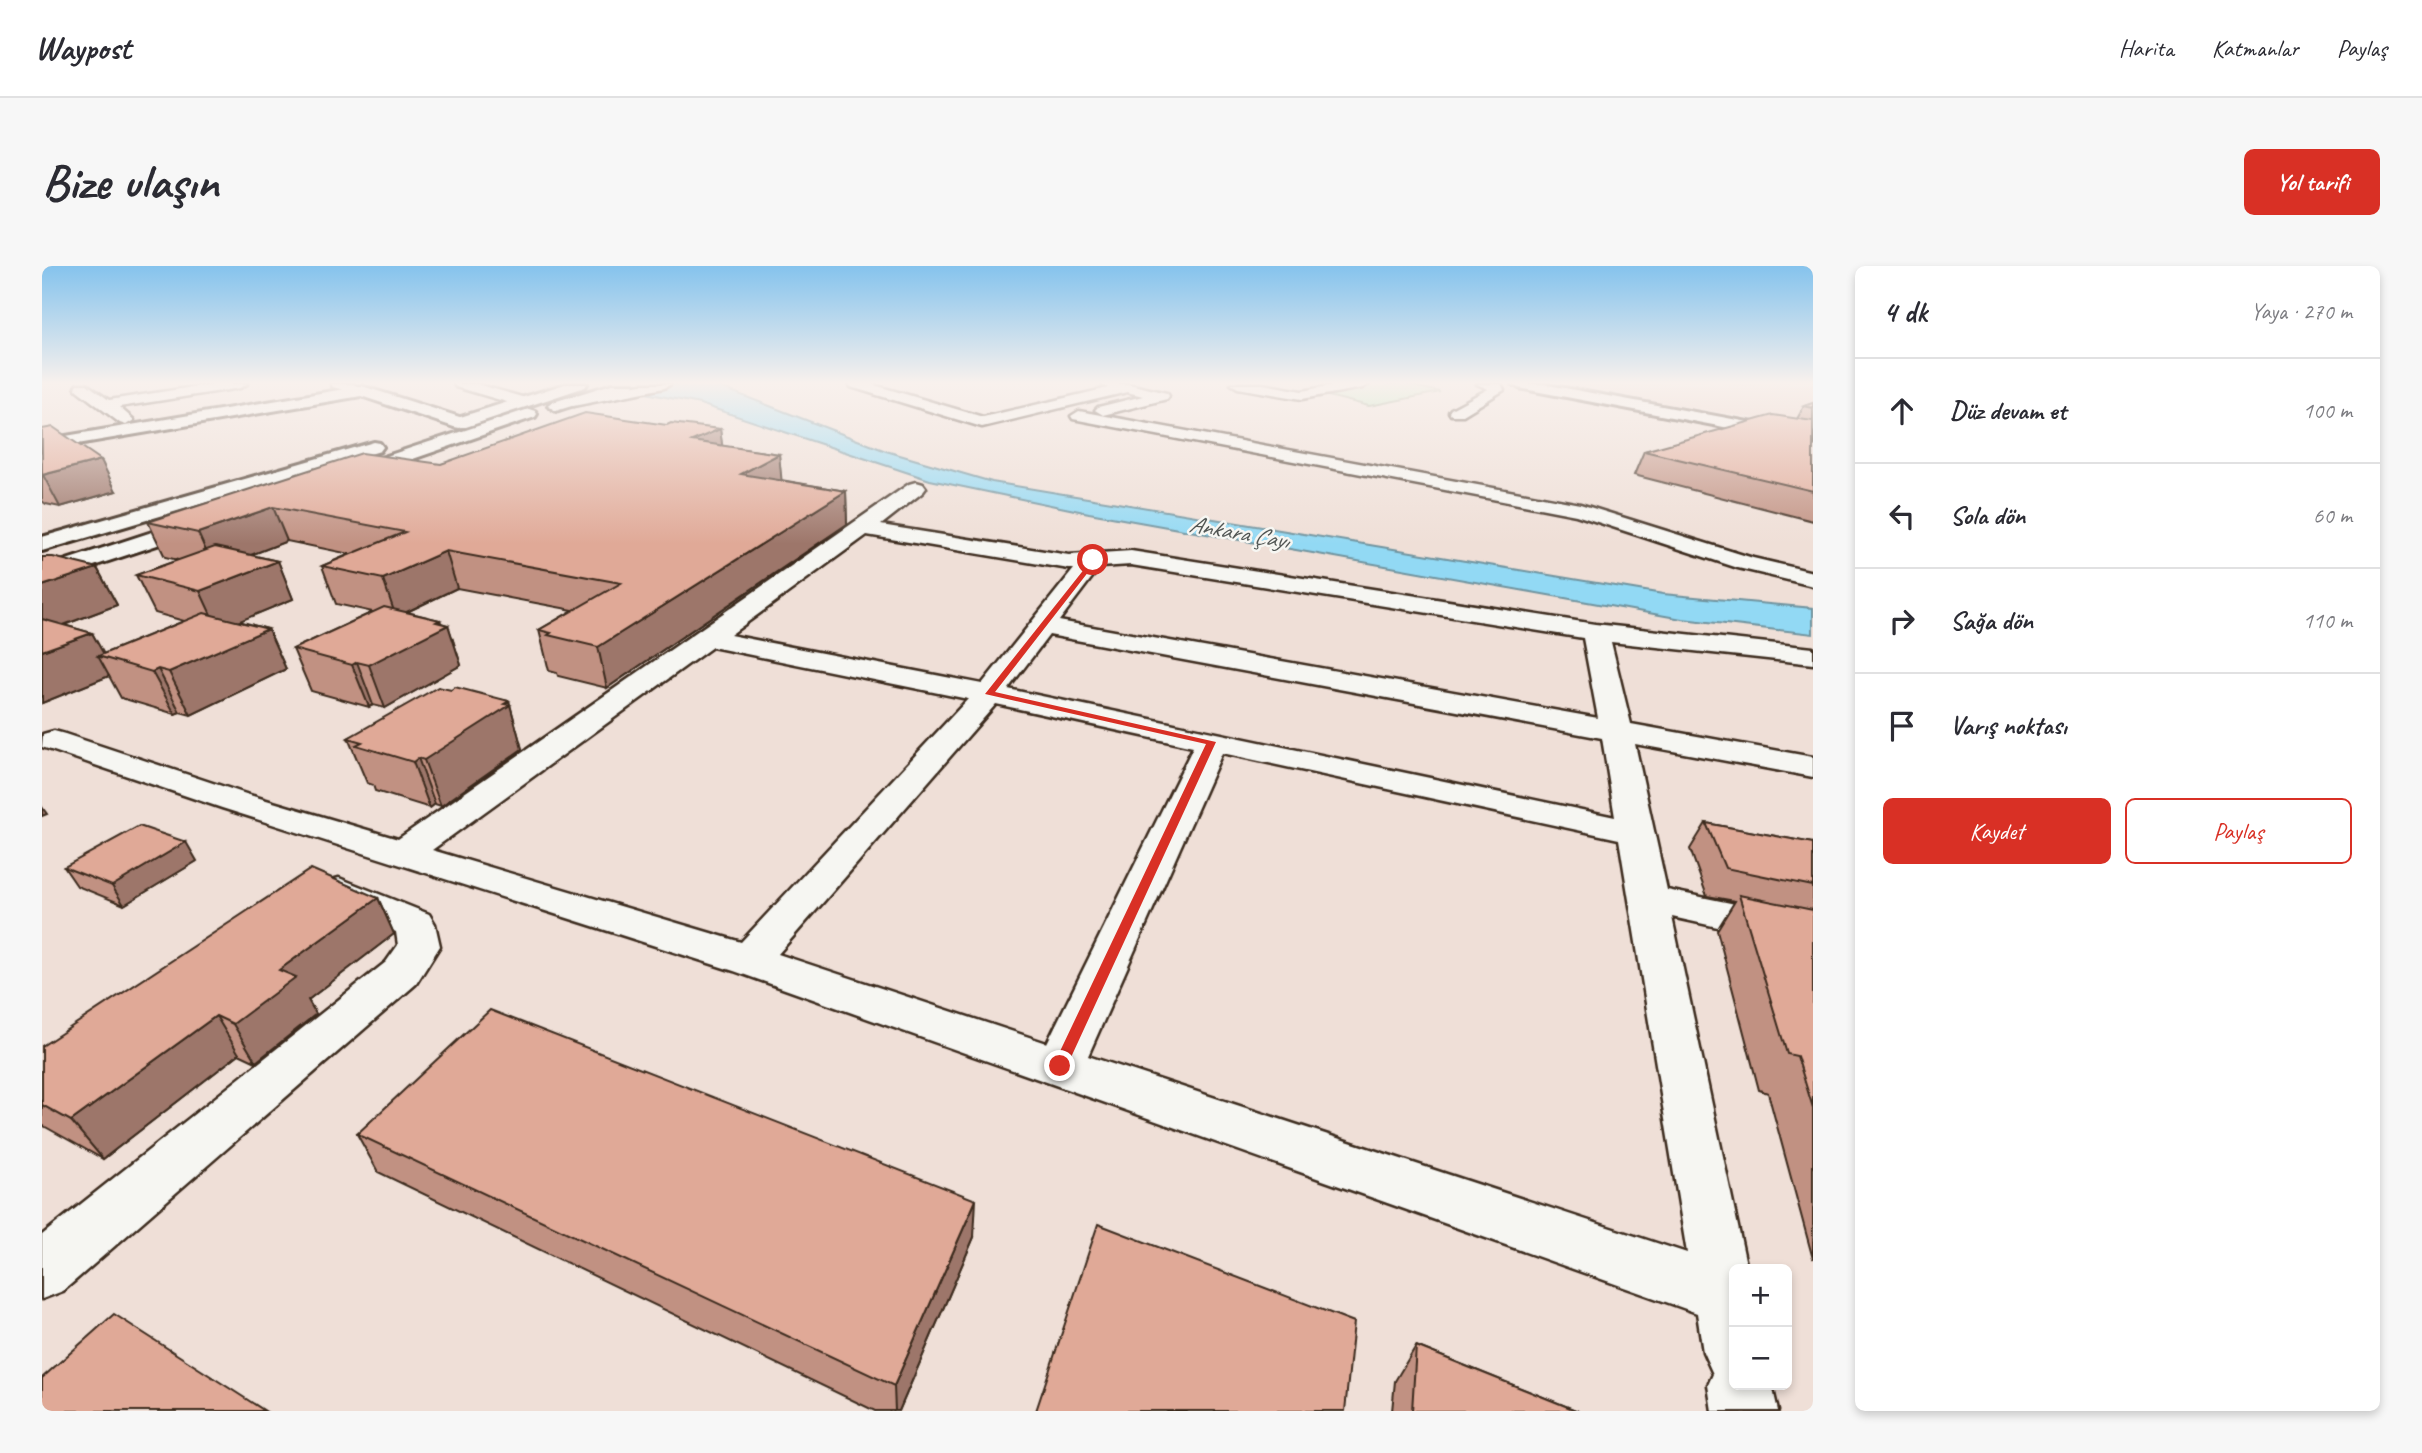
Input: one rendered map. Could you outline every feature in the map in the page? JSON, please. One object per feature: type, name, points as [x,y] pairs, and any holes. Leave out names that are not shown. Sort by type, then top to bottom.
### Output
[{"type":"main road","points":[[42,445],[87,437]]},
{"type":"main road","points":[[42,544],[410,437]]},
{"type":"main road","points":[[42,555],[421,437]]},
{"type":"main road","points":[[42,564],[435,437]]},
{"type":"main road","points":[[312,486],[445,437]]},
{"type":"main road","points":[[42,576],[220,517]]},
{"type":"street","points":[[1193,437],[1580,510],[1746,563],[1813,579]]},
{"type":"street","points":[[403,853],[916,488]]},
{"type":"street","points":[[863,528],[1069,562],[1131,558],[1595,632],[1813,656]]},
{"type":"street","points":[[749,960],[989,694],[1093,560]]},
{"type":"street","points":[[1043,626],[1813,767]]},
{"type":"street","points":[[1595,632],[1617,733],[1729,1327]]},
{"type":"street","points":[[706,638],[989,694],[1636,832]]},
{"type":"street","points":[[54,741],[234,801],[749,960],[1723,1294]]},
{"type":"street","points":[[1060,1066],[1211,742]]},
{"type":"street","points":[[42,1271],[401,973],[419,946],[415,924],[315,881],[303,888]]},
{"type":"street","points":[[1648,900],[1813,934]]},
{"type":"street","points":[[1742,1390],[1745,1411]]},
{"type":"water","name":"Ankara Çayı","points":[[801,437],[851,437],[886,451],[992,482],[1663,594],[1813,608],[1813,634],[1682,619],[1089,513],[930,480]]},
{"type":"building","points":[[42,437],[68,437],[101,460],[42,475]]},
{"type":"building","points":[[516,437],[700,437],[692,441],[779,454],[741,474],[846,491],[598,647],[548,635],[551,633],[539,630],[621,583],[446,551],[383,579],[322,566],[405,532],[273,507],[198,533],[148,522],[362,453],[441,464]]},
{"type":"building","points":[[1693,437],[1813,437],[1813,491],[1644,451]]},
{"type":"building","points":[[215,547],[278,561],[200,591],[136,575]]},
{"type":"building","points":[[42,557],[53,557],[97,568],[42,586]]},
{"type":"building","points":[[384,607],[440,620],[436,622],[448,625],[369,665],[357,662],[352,665],[293,649]]},
{"type":"building","points":[[204,613],[268,629],[169,672],[158,669],[152,672],[98,656]]},
{"type":"building","points":[[42,619],[92,633],[42,651]]},
{"type":"building","points":[[438,687],[451,690],[455,687],[509,701],[504,704],[510,705],[424,760],[418,758],[413,762],[356,745],[362,742],[348,738]]},
{"type":"building","points":[[1706,823],[1813,843],[1813,886],[1725,868]]},
{"type":"building","points":[[139,826],[186,842],[112,886],[64,867]]},
{"type":"building","points":[[311,869],[378,898],[279,970],[296,977],[233,1024],[216,1016],[71,1121],[42,1105],[42,1046]]},
{"type":"building","points":[[1739,895],[1813,910],[1813,1108],[1797,1056],[1787,1054]]},
{"type":"building","points":[[490,1010],[976,1200],[894,1386],[357,1134]]},
{"type":"building","points":[[1098,1224],[1354,1322],[1345,1411],[1036,1411]]},
{"type":"building","points":[[114,1314],[265,1411],[42,1411],[42,1378]]},
{"type":"building","points":[[1416,1346],[1578,1411],[1412,1411]]},
{"type":"route","points":[[1060,1066],[1211,742],[989,694],[1093,560]]}]
